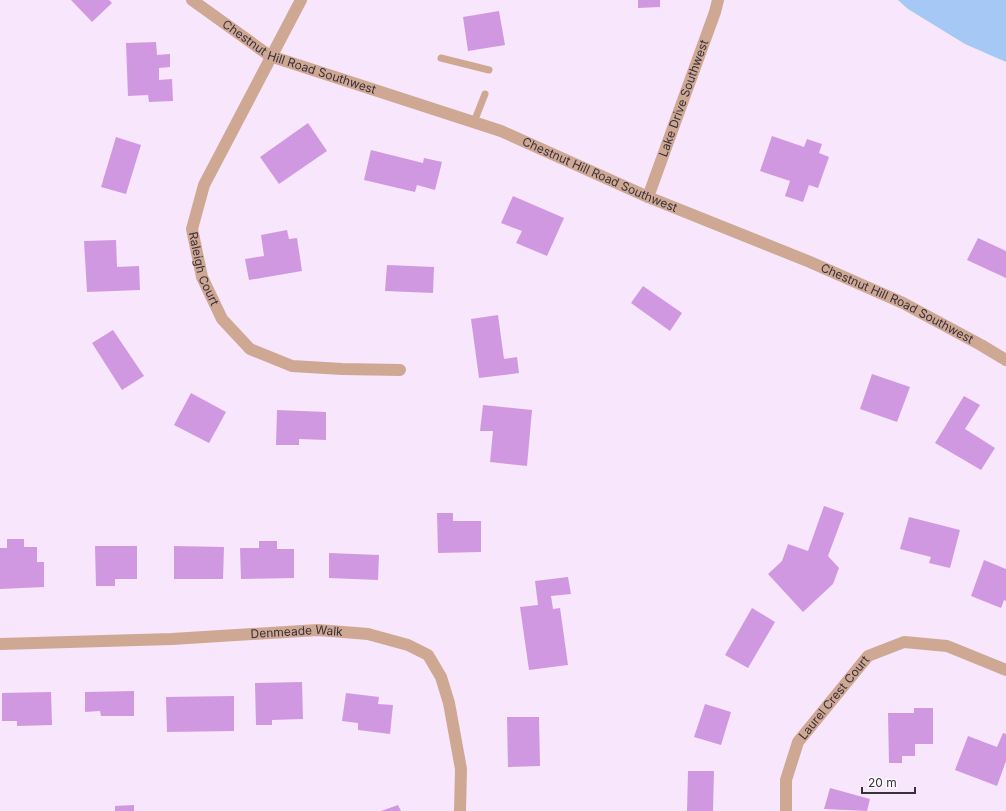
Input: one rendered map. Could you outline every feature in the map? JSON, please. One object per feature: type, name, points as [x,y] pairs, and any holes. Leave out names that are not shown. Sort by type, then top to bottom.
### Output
[{"type":"street","name":"Chestnut Hill Road Southwest","points":[[192,0],[270,56],[501,131],[648,197],[810,262],[903,303],[1006,360]]},
{"type":"street","name":"Raleigh Court","points":[[301,0],[270,56],[204,185],[192,229],[202,277],[222,319],[250,349],[292,366],[342,370],[400,370]]},
{"type":"street","name":"Lake Drive Southwest","points":[[648,197],[718,0]]},
{"type":"street","name":"Denmeade Walk","points":[[0,644],[172,639],[318,630],[368,634],[408,645],[428,655],[441,677],[449,703],[461,769],[460,811]]},
{"type":"street","name":"Laurel Crest Court","points":[[786,811],[786,780],[798,742],[868,656],[904,642],[947,646],[1006,670]]},
{"type":"lane","points":[[441,58],[489,70]]},
{"type":"lane","points":[[474,122],[485,94]]},
{"type":"water","points":[[898,0],[1006,0],[1006,62],[965,44],[908,9]]},
{"type":"building","points":[[71,0],[109,0],[112,3],[92,22]]},
{"type":"building","points":[[638,0],[660,0],[660,7],[638,8]]},
{"type":"building","points":[[499,11],[505,45],[468,51],[463,17]]},
{"type":"building","points":[[156,42],[157,55],[170,54],[170,67],[159,68],[159,80],[172,79],[173,101],[149,102],[148,95],[128,96],[126,43]]},
{"type":"building","points":[[308,123],[327,151],[279,184],[260,157]]},
{"type":"building","points":[[772,136],[804,147],[807,139],[822,144],[819,153],[829,157],[818,188],[809,185],[803,202],[785,196],[790,181],[760,171]]},
{"type":"building","points":[[116,137],[141,145],[126,194],[101,187]]},
{"type":"building","points":[[371,150],[423,163],[424,158],[442,162],[435,190],[417,185],[415,192],[364,180]]},
{"type":"building","points":[[513,196],[564,218],[547,256],[516,243],[522,231],[501,223]]},
{"type":"building","points":[[287,230],[289,239],[297,238],[302,271],[249,280],[245,259],[264,256],[261,235]]},
{"type":"building","points":[[978,238],[1006,251],[1006,278],[967,260]]},
{"type":"building","points":[[116,240],[117,267],[139,266],[140,290],[87,292],[84,241]]},
{"type":"building","points":[[387,265],[434,267],[433,293],[385,291]]},
{"type":"building","points":[[643,286],[682,313],[670,331],[631,303]]},
{"type":"building","points":[[498,315],[504,359],[517,357],[519,373],[479,378],[471,319]]},
{"type":"building","points":[[113,330],[144,376],[122,390],[92,343]]},
{"type":"building","points":[[872,374],[910,387],[897,422],[860,409]]},
{"type":"building","points":[[191,393],[226,412],[209,443],[174,425]]},
{"type":"building","points":[[964,396],[980,405],[965,429],[995,448],[981,470],[935,443]]},
{"type":"building","points":[[483,405],[532,410],[527,466],[490,462],[493,431],[480,431]]},
{"type":"building","points":[[277,410],[326,412],[326,440],[299,439],[299,445],[276,445]]},
{"type":"building","points":[[824,506],[844,513],[828,556],[839,568],[833,584],[803,612],[768,574],[782,561],[788,544],[808,551]]},
{"type":"building","points":[[437,513],[453,513],[453,521],[481,521],[481,552],[438,553]]},
{"type":"building","points":[[909,517],[960,530],[950,568],[929,563],[931,557],[900,549]]},
{"type":"building","points":[[7,539],[24,539],[24,547],[37,547],[37,562],[44,562],[44,587],[0,589],[0,548],[7,548]]},
{"type":"building","points":[[259,541],[277,541],[277,549],[294,549],[294,578],[241,579],[240,548],[259,548]]},
{"type":"building","points":[[95,546],[137,546],[137,579],[115,579],[115,586],[96,586]]},
{"type":"building","points":[[174,546],[224,547],[223,579],[174,579]]},
{"type":"building","points":[[329,553],[379,555],[378,580],[329,578]]},
{"type":"building","points":[[984,560],[1006,569],[1006,601],[1004,600],[1001,608],[971,596]]},
{"type":"building","points":[[568,577],[571,594],[551,596],[553,609],[560,608],[568,665],[529,670],[520,607],[538,605],[535,581]]},
{"type":"building","points":[[752,608],[775,622],[748,668],[725,655]]},
{"type":"building","points":[[302,682],[303,719],[272,720],[272,725],[256,725],[255,683]]},
{"type":"building","points":[[134,691],[134,716],[101,716],[100,711],[85,712],[85,692]]},
{"type":"building","points":[[51,692],[52,725],[17,726],[17,721],[2,721],[2,693]]},
{"type":"building","points":[[346,693],[379,697],[378,704],[393,705],[390,734],[358,730],[358,723],[342,721]]},
{"type":"building","points":[[234,696],[234,731],[167,732],[166,697]]},
{"type":"building","points":[[705,704],[731,712],[721,745],[694,737]]},
{"type":"building","points":[[914,708],[933,708],[933,744],[915,744],[915,756],[902,756],[902,763],[889,763],[888,713],[914,713]]},
{"type":"building","points":[[507,717],[539,717],[540,766],[508,767]]},
{"type":"building","points":[[1003,733],[1006,734],[1006,761],[997,786],[955,770],[968,736],[997,747]]},
{"type":"building","points":[[688,771],[714,771],[713,811],[687,811]]},
{"type":"building","points":[[830,788],[870,799],[867,811],[824,809]]},
{"type":"building","points":[[134,805],[134,811],[115,811],[115,806]]},
{"type":"building","points":[[398,805],[401,811],[381,811]]}]
